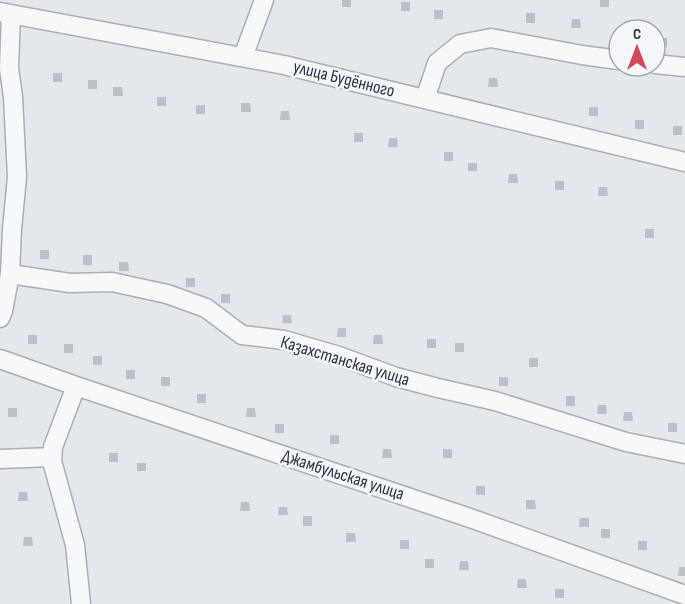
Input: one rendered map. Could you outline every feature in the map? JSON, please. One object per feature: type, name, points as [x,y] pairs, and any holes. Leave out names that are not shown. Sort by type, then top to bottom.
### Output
[{"type":"street","points":[[243,57],[264,0]]},
{"type":"street","points":[[0,318],[10,274],[17,177],[5,13]]},
{"type":"street","name":"улица Будённого","points":[[5,13],[284,65],[685,162]]},
{"type":"street","points":[[426,99],[437,63],[460,44],[491,38],[607,58]]},
{"type":"street","points":[[667,65],[685,67]]},
{"type":"street","name":"Казахстанская улица","points":[[10,274],[70,283],[112,282],[167,294],[206,308],[242,335],[284,340],[396,376],[495,401],[626,442],[685,454]]},
{"type":"street","name":"Джамбульская улица","points":[[0,359],[459,514],[685,595]]},
{"type":"street","points":[[76,386],[56,438],[52,457],[75,545],[81,604]]},
{"type":"street","points":[[0,459],[52,457]]},
{"type":"building","points":[[342,0],[351,0],[351,7],[342,7]]},
{"type":"building","points":[[600,0],[609,0],[609,7],[600,7]]},
{"type":"building","points":[[401,2],[410,2],[410,11],[401,11]]},
{"type":"building","points":[[434,10],[443,10],[443,19],[434,19]]},
{"type":"building","points":[[526,13],[535,13],[535,23],[526,23]]},
{"type":"building","points":[[572,19],[580,19],[581,28],[571,28]]},
{"type":"building","points":[[53,73],[62,73],[62,82],[53,82]]},
{"type":"building","points":[[489,78],[497,78],[498,87],[488,87]]},
{"type":"building","points":[[88,80],[97,80],[97,89],[88,89]]},
{"type":"building","points":[[113,87],[122,87],[123,96],[113,96]]},
{"type":"building","points":[[157,97],[166,97],[166,106],[157,106]]},
{"type":"building","points":[[241,103],[250,103],[251,112],[241,112]]},
{"type":"building","points":[[196,105],[205,105],[205,114],[196,114]]},
{"type":"building","points":[[589,107],[598,107],[598,116],[589,116]]},
{"type":"building","points":[[281,111],[289,111],[290,120],[280,120]]},
{"type":"building","points":[[635,120],[644,120],[644,129],[635,129]]},
{"type":"building","points":[[673,126],[682,126],[682,135],[673,135]]},
{"type":"building","points":[[354,133],[363,133],[363,142],[354,142]]},
{"type":"building","points":[[389,138],[397,138],[398,147],[388,147]]},
{"type":"building","points":[[444,152],[453,152],[453,161],[444,161]]},
{"type":"building","points":[[468,163],[477,163],[477,171],[468,171]]},
{"type":"building","points":[[509,174],[517,174],[518,183],[508,183]]},
{"type":"building","points":[[555,181],[564,181],[564,190],[555,190]]},
{"type":"building","points":[[599,187],[607,187],[608,196],[598,196]]},
{"type":"building","points":[[645,229],[654,229],[654,238],[645,238]]},
{"type":"building","points":[[40,250],[49,250],[49,259],[40,259]]},
{"type":"building","points":[[83,255],[92,255],[92,265],[83,265]]},
{"type":"building","points":[[119,262],[128,262],[129,271],[119,271]]},
{"type":"building","points":[[186,278],[195,278],[195,287],[186,287]]},
{"type":"building","points":[[221,294],[230,294],[230,303],[221,303]]},
{"type":"building","points":[[283,315],[291,315],[292,323],[282,323]]},
{"type":"building","points":[[338,328],[346,328],[346,337],[337,337]]},
{"type":"building","points":[[28,335],[37,335],[37,344],[28,344]]},
{"type":"building","points":[[374,335],[382,335],[383,344],[373,344]]},
{"type":"building","points":[[427,339],[436,339],[436,348],[427,348]]},
{"type":"building","points":[[455,343],[464,343],[464,352],[455,352]]},
{"type":"building","points":[[64,344],[73,344],[73,353],[64,353]]},
{"type":"building","points":[[93,356],[102,356],[102,365],[93,365]]},
{"type":"building","points":[[529,358],[538,358],[538,367],[529,367]]},
{"type":"building","points":[[126,370],[135,370],[135,379],[126,379]]},
{"type":"building","points":[[161,377],[170,377],[170,386],[161,386]]},
{"type":"building","points":[[499,377],[508,377],[508,386],[499,386]]},
{"type":"building","points":[[197,394],[206,394],[206,403],[197,403]]},
{"type":"building","points":[[566,396],[575,396],[575,406],[566,406]]},
{"type":"building","points":[[598,405],[606,405],[607,414],[597,414]]},
{"type":"building","points":[[8,408],[17,408],[17,417],[8,417]]},
{"type":"building","points":[[247,408],[255,408],[256,417],[246,417]]},
{"type":"building","points":[[624,412],[632,412],[633,421],[623,421]]},
{"type":"building","points":[[668,423],[677,423],[677,432],[668,432]]},
{"type":"building","points":[[275,424],[284,424],[284,433],[275,433]]},
{"type":"building","points":[[330,435],[339,435],[339,444],[330,444]]},
{"type":"building","points":[[383,449],[391,449],[392,458],[382,458]]},
{"type":"building","points":[[443,449],[452,449],[452,458],[443,458]]},
{"type":"building","points":[[109,453],[118,453],[118,462],[109,462]]},
{"type":"building","points":[[137,463],[146,463],[146,471],[137,471]]},
{"type":"building","points":[[476,486],[485,486],[485,495],[476,495]]},
{"type":"building","points":[[19,492],[27,492],[28,501],[18,501]]},
{"type":"building","points":[[526,500],[535,500],[536,509],[526,509]]},
{"type":"building","points":[[241,502],[249,502],[250,511],[240,511]]},
{"type":"building","points":[[279,507],[287,507],[288,515],[278,515]]},
{"type":"building","points":[[303,516],[312,516],[312,526],[303,526]]},
{"type":"building","points":[[580,518],[589,518],[589,527],[579,527]]},
{"type":"building","points":[[601,529],[610,529],[610,538],[601,538]]},
{"type":"building","points":[[346,533],[355,533],[356,542],[346,542]]},
{"type":"building","points":[[24,537],[32,537],[33,546],[23,546]]},
{"type":"building","points":[[400,540],[409,540],[409,549],[400,549]]},
{"type":"building","points":[[638,541],[647,541],[647,550],[638,550]]},
{"type":"building","points":[[425,559],[434,559],[434,568],[425,568]]},
{"type":"building","points":[[460,561],[468,561],[469,570],[459,570]]},
{"type":"building","points":[[679,567],[685,567],[685,576],[678,576]]},
{"type":"building","points":[[518,579],[526,579],[527,588],[517,588]]},
{"type":"building","points":[[555,589],[564,589],[564,598],[555,598]]}]
